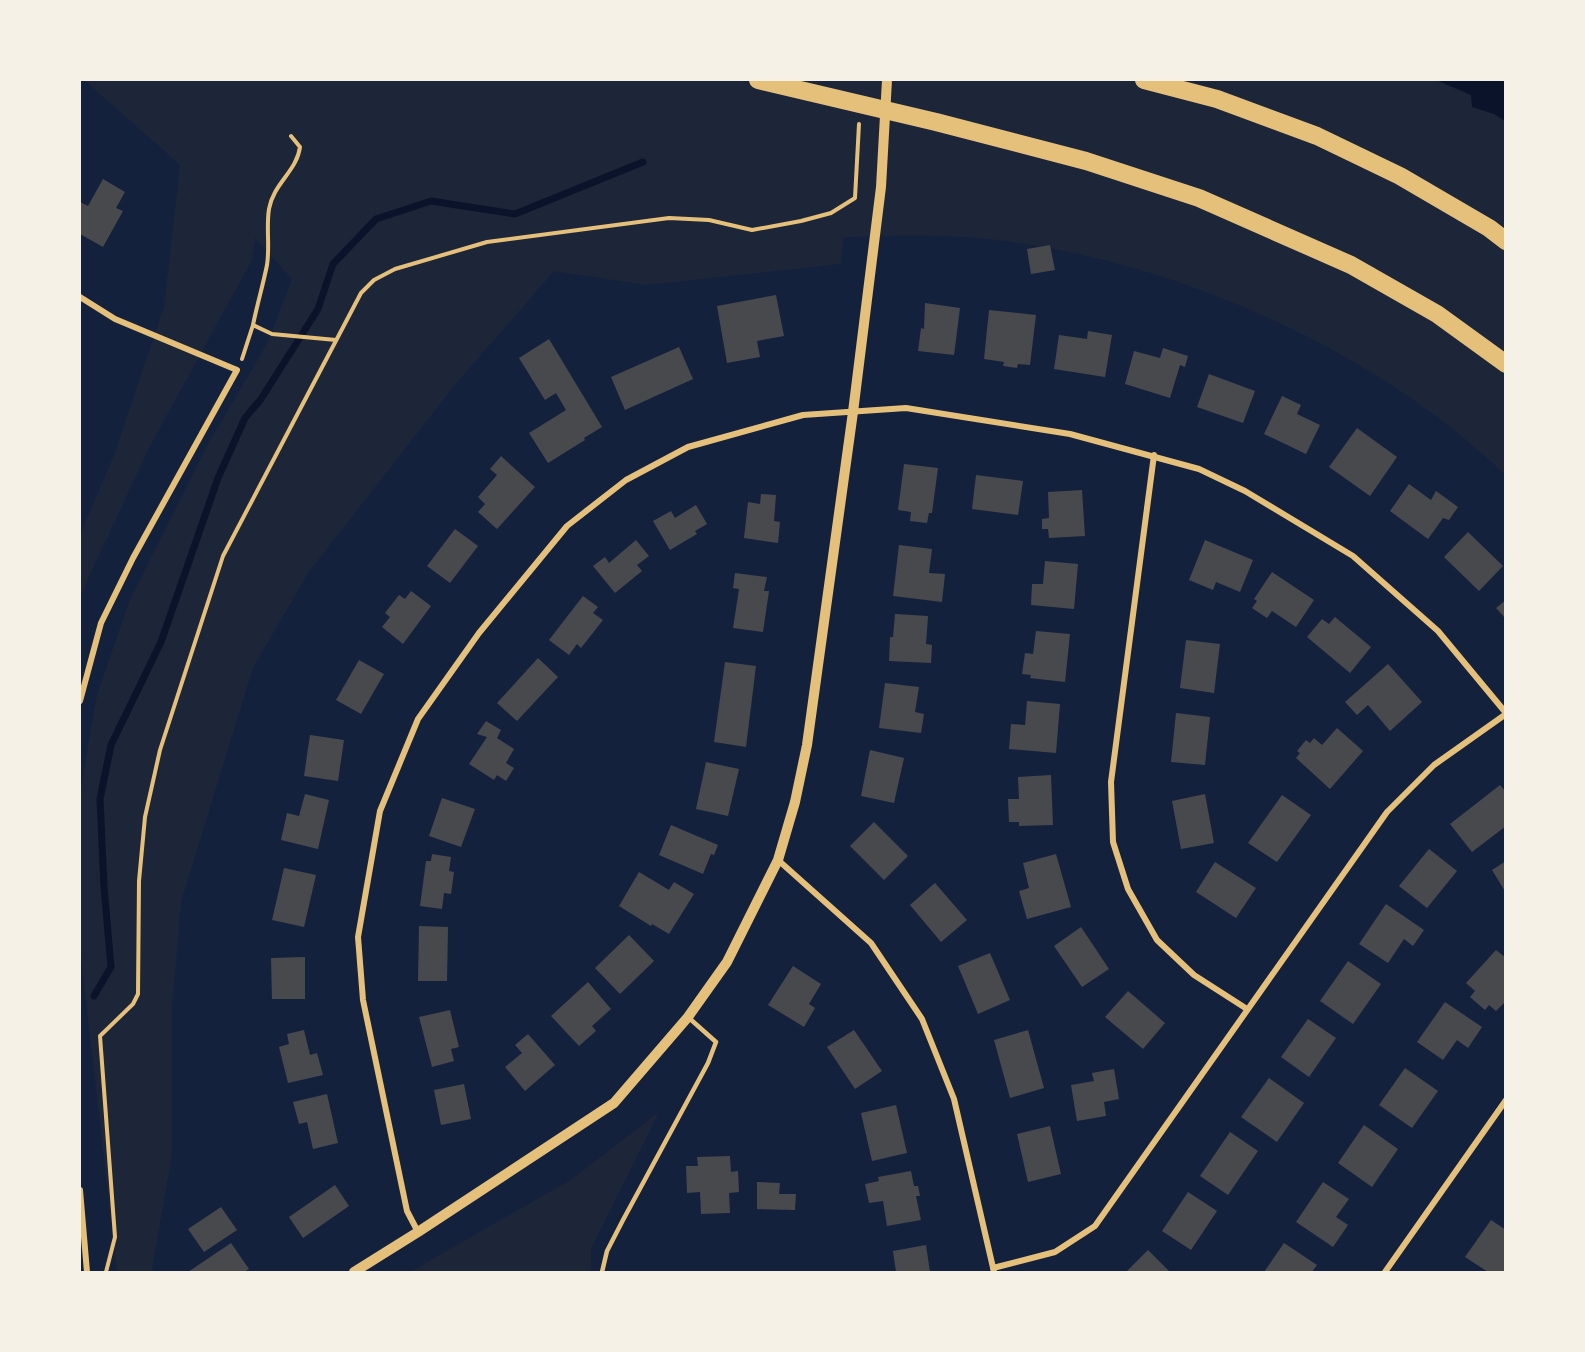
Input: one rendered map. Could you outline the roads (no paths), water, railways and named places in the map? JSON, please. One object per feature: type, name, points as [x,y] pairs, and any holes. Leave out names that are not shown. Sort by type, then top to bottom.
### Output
[{"type":"highway","points":[[758,80],[936,122],[1086,161],[1199,198],[1351,265],[1437,314],[1506,364]]},
{"type":"highway","points":[[1144,80],[1217,99],[1317,136],[1401,176],[1489,228],[1506,241]]},
{"type":"street","points":[[354,1272],[418,1233],[614,1103],[688,1017],[727,962],[778,860],[795,802],[807,745],[853,412],[881,187],[887,80]]},
{"type":"street","points":[[80,297],[115,319],[237,370],[133,558],[101,623],[80,701]]},
{"type":"street","points":[[418,1233],[407,1211],[363,1000],[358,937],[380,811],[418,719],[479,633],[567,526],[626,480],[688,447],[803,415],[906,408],[1070,434],[1199,469],[1245,490],[1353,556],[1438,631],[1506,714],[1434,765],[1387,812],[1095,1226],[1055,1252],[994,1270],[954,1099],[922,1019],[871,943],[778,860]]},
{"type":"street","points":[[1154,455],[1111,782],[1113,842],[1128,890],[1157,940],[1194,975],[1247,1009]]},
{"type":"street","points":[[1385,1272],[1506,1100]]},
{"type":"street","points":[[80,1190],[87,1272]]},
{"type":"lane","points":[[602,1272],[608,1251],[622,1220],[708,1063],[716,1042],[688,1017]]},
{"type":"waterway","points":[[94,996],[111,967],[100,799],[111,745],[161,642],[218,478],[245,418],[261,399],[318,309],[333,264],[376,219],[431,201],[515,214],[643,162]]}]
